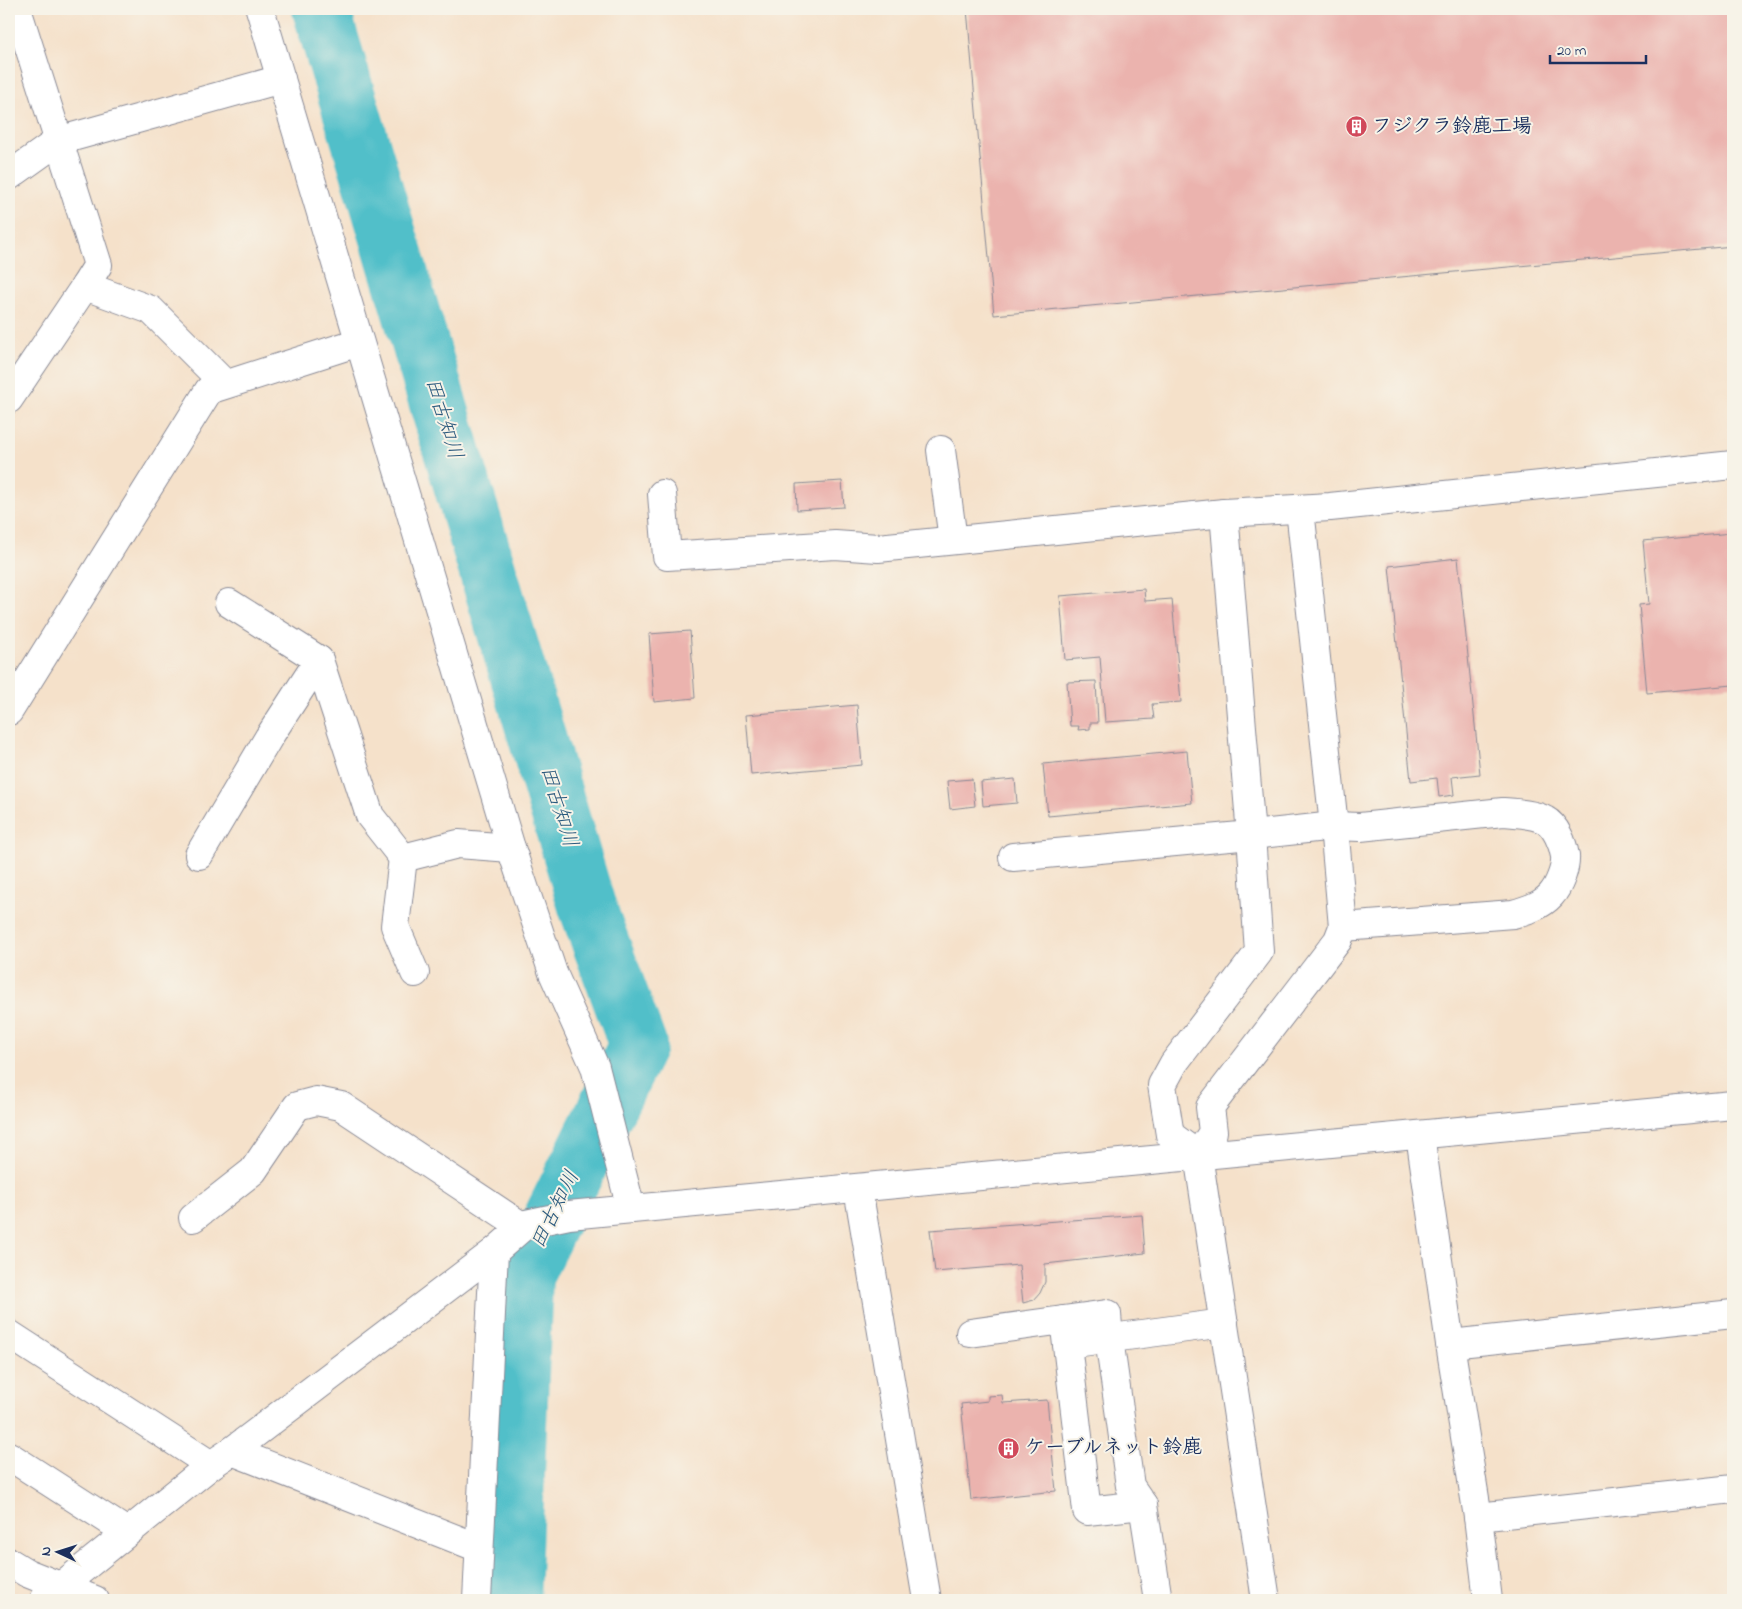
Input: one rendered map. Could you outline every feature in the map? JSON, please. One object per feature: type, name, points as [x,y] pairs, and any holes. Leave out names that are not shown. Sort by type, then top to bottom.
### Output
[{"type":"street","points":[[9,398],[98,265],[17,9]]},
{"type":"street","points":[[260,9],[510,848],[553,973],[595,1067],[630,1209]]},
{"type":"street","points":[[9,176],[58,141],[281,79]]},
{"type":"street","points":[[85,286],[151,310],[225,384]]},
{"type":"street","points":[[9,711],[209,390],[359,342]]},
{"type":"street","points":[[942,450],[954,540]]},
{"type":"street","points":[[662,494],[667,556],[835,546],[878,548],[1224,513],[1300,509],[1733,465]]},
{"type":"street","points":[[1266,1600],[1198,1155],[1213,1132],[1210,1107],[1338,940],[1343,927],[1300,509]]},
{"type":"street","points":[[1198,1155],[1170,1135],[1162,1085],[1174,1063],[1259,952],[1224,513]]},
{"type":"street","points":[[229,603],[319,660],[370,816],[403,858],[395,926],[414,974]]},
{"type":"street","points":[[200,855],[269,738],[319,660]]},
{"type":"street","points":[[1013,856],[1251,836],[1334,826],[1360,827],[1503,812],[1527,815],[1545,820],[1557,833],[1565,856],[1562,877],[1551,895],[1535,907],[1513,914],[1343,927]]},
{"type":"street","points":[[403,858],[458,844],[510,848]]},
{"type":"street","points":[[193,1218],[253,1171],[297,1106],[316,1101],[341,1106],[524,1226]]},
{"type":"street","points":[[53,1594],[127,1532],[494,1252],[524,1226],[569,1215],[1733,1105]]},
{"type":"street","points":[[1420,1135],[1450,1344],[1478,1517],[1488,1600]]},
{"type":"street","points":[[858,1189],[927,1600]]},
{"type":"street","points":[[477,1600],[494,1252]]},
{"type":"street","points":[[1450,1344],[1733,1314]]},
{"type":"street","points":[[970,1333],[1065,1332],[1109,1339],[1224,1323]]},
{"type":"street","points":[[1065,1332],[1087,1511],[1143,1505]]},
{"type":"street","points":[[9,1334],[222,1458],[479,1548]]},
{"type":"street","points":[[1109,1339],[1130,1486],[1143,1505],[1158,1600]]},
{"type":"street","points":[[9,1456],[127,1532]]},
{"type":"street","points":[[1478,1517],[1733,1489]]},
{"type":"street","points":[[9,1562],[27,1573],[53,1594],[95,1600]]},
{"type":"building","name":"フジクラ鈴鹿工場","points":[[967,9],[1733,9],[1733,246],[994,315]]},
{"type":"building","points":[[842,481],[844,507],[797,510],[796,484]]},
{"type":"building","points":[[1732,533],[1733,685],[1647,693],[1639,605],[1649,604],[1643,541]]},
{"type":"building","points":[[1458,558],[1480,774],[1452,777],[1454,795],[1439,797],[1437,778],[1411,781],[1389,566]]},
{"type":"building","points":[[1144,589],[1145,601],[1172,599],[1181,702],[1152,704],[1154,719],[1105,722],[1100,657],[1065,660],[1060,596]]},
{"type":"building","points":[[690,631],[695,698],[654,702],[649,634]]},
{"type":"building","points":[[1096,681],[1098,723],[1090,723],[1090,729],[1078,730],[1079,726],[1070,726],[1067,682]]},
{"type":"building","points":[[857,705],[862,765],[751,775],[746,715]]},
{"type":"building","points":[[1187,751],[1192,803],[1048,816],[1043,764]]},
{"type":"building","points":[[972,779],[975,806],[950,809],[947,781]]},
{"type":"building","points":[[1015,779],[1017,803],[983,806],[981,782]]},
{"type":"building","points":[[1142,1215],[1145,1253],[1045,1264],[1045,1282],[1034,1300],[1023,1303],[1019,1265],[935,1272],[930,1230]]},
{"type":"building","name":"ケーブルネット鈴鹿","points":[[1002,1395],[1003,1403],[1047,1400],[1056,1491],[971,1500],[961,1404],[988,1401],[988,1396]]},
{"type":"waterway","name":"田古知川","points":[[321,9],[587,906],[638,1045],[524,1275],[511,1600]]},
{"type":"place","name":"フジクラ鈴鹿工場","points":[[1356,127]]},
{"type":"place","name":"ケーブルネット鈴鹿","points":[[1009,1448]]}]
